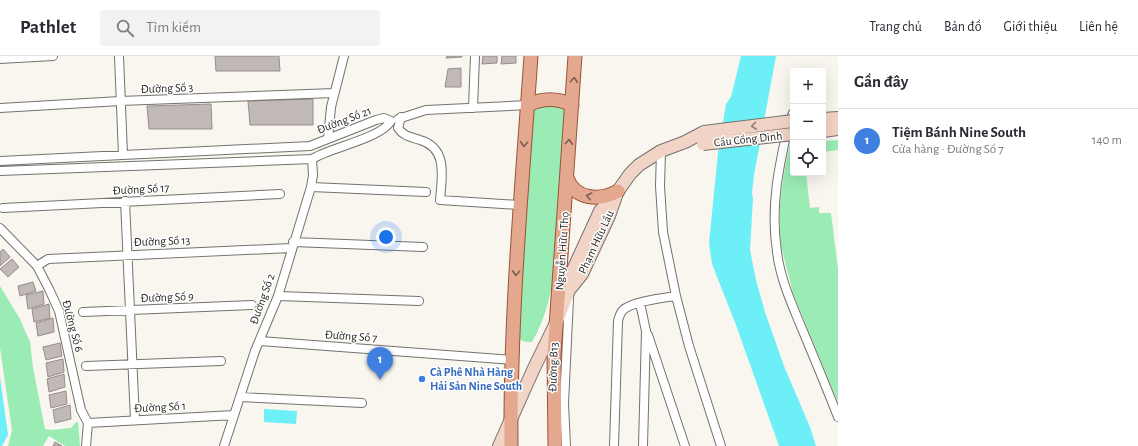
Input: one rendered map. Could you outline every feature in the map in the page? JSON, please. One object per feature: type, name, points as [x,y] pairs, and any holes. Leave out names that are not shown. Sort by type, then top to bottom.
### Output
[{"type":"main road","points":[[510,446],[512,360],[519,205],[531,56]]},
{"type":"main road","name":"Nguyễn Hữu Thọ","points":[[555,446],[554,355],[576,56]]},
{"type":"main road","points":[[528,105],[539,101],[548,100],[558,100],[572,105]]},
{"type":"main road","points":[[826,119],[838,118]]},
{"type":"main road","name":"Cầu Cống Dinh","points":[[704,132],[790,121]]},
{"type":"main road","points":[[826,131],[838,129]]},
{"type":"main road","name":"Phạm Hữu Lầu","points":[[499,446],[557,321],[569,290],[572,272],[600,211],[639,165],[661,151],[685,142],[704,132]]},
{"type":"main road","name":"Cầu Cống Dinh","points":[[703,144],[790,134]]},
{"type":"main road","name":"Phạm Hữu Lầu","points":[[685,142],[703,144]]},
{"type":"main road","points":[[567,178],[573,189],[585,196],[598,198],[618,191]]},
{"type":"street","points":[[0,59],[53,56]]},
{"type":"street","points":[[119,56],[123,155]]},
{"type":"street","points":[[328,139],[331,108],[344,56]]},
{"type":"street","points":[[473,108],[475,56]]},
{"type":"street","name":"Đường Số 3","points":[[0,108],[120,101],[334,93]]},
{"type":"street","points":[[391,121],[426,110],[528,105]]},
{"type":"street","points":[[402,117],[398,128],[401,133],[424,141],[434,148],[441,159],[442,178],[440,200],[519,205]]},
{"type":"street","name":"Đường Số 21","points":[[0,161],[310,146],[376,120],[384,118],[391,121],[387,127],[353,143],[320,154],[312,159],[0,171]]},
{"type":"street","points":[[790,120],[776,180],[774,220],[776,252],[787,293],[838,417]]},
{"type":"street","points":[[661,151],[660,186],[663,232],[676,296],[689,346],[721,446]]},
{"type":"street","name":"Đường Số 2","points":[[224,446],[260,341],[278,296],[292,245],[311,187],[313,175],[312,159]]},
{"type":"street","points":[[311,187],[426,192]]},
{"type":"street","name":"Đường Số 17","points":[[3,208],[280,194]]},
{"type":"street","points":[[125,201],[135,420]]},
{"type":"street","name":"Đường Số 6","points":[[0,228],[37,266],[60,311],[81,410],[88,422]]},
{"type":"street","name":"Đường Số 13","points":[[37,266],[48,259],[292,245],[423,247]]},
{"type":"street","name":"Đường B13","points":[[566,446],[564,403],[569,290]]},
{"type":"street","points":[[278,296],[419,301]]},
{"type":"street","points":[[614,446],[618,321],[620,314],[624,309],[640,303],[676,296]]},
{"type":"street","points":[[640,303],[646,331],[686,446]]},
{"type":"street","name":"Đường Số 9","points":[[83,312],[252,305]]},
{"type":"street","points":[[643,446],[646,331]]},
{"type":"street","name":"Đường Số 7","points":[[260,341],[512,360]]},
{"type":"street","points":[[645,362],[651,359],[657,360]]},
{"type":"street","points":[[86,366],[221,361]]},
{"type":"street","points":[[240,397],[362,403]]},
{"type":"street","name":"Đường Số 1","points":[[88,422],[234,415]]},
{"type":"street","points":[[86,446],[88,422]]},
{"type":"green space","points":[[535,105],[562,106],[567,112],[557,247],[553,280],[546,312],[540,327],[532,342],[526,342],[522,341],[517,336],[530,110]]},
{"type":"green space","points":[[838,140],[838,150],[826,152],[826,141]]},
{"type":"green space","points":[[790,144],[790,176],[806,176],[810,208],[819,207],[819,213],[831,213],[838,269],[838,402],[793,293],[782,250],[780,235],[780,206],[783,178]]},
{"type":"green space","points":[[0,286],[20,319],[30,342],[33,368],[45,429],[51,430],[71,428],[76,422],[78,422],[80,446],[65,446],[49,436],[43,446],[8,446],[12,430],[0,348]]},
{"type":"water","points":[[741,56],[776,56],[754,175],[750,250],[756,280],[765,312],[784,366],[810,427],[816,446],[779,446],[736,325],[712,264],[709,243],[718,153],[726,104],[731,97]]},
{"type":"water","points":[[0,377],[8,435],[2,446],[0,446]]},
{"type":"water","points":[[264,409],[297,411],[296,424],[264,422]]},
{"type":"building","points":[[215,56],[279,56],[280,71],[216,71]]},
{"type":"building","points":[[447,56],[462,56],[462,57],[446,58]]},
{"type":"building","points":[[483,56],[497,56],[497,63],[482,64]]},
{"type":"building","points":[[502,56],[516,56],[516,63],[501,64]]},
{"type":"building","points":[[461,68],[461,87],[445,87],[448,69]]},
{"type":"building","points":[[313,99],[313,125],[250,125],[248,101]]},
{"type":"building","points":[[211,104],[212,129],[149,129],[147,106]]},
{"type":"building","points":[[3,249],[10,257],[0,266],[0,252]]},
{"type":"building","points":[[12,259],[19,267],[8,277],[0,269]]},
{"type":"building","points":[[33,282],[36,291],[20,296],[18,286]]},
{"type":"building","points":[[43,291],[44,304],[28,309],[26,295]]},
{"type":"building","points":[[49,304],[50,318],[34,322],[32,309]]},
{"type":"building","points":[[53,318],[54,332],[38,336],[36,323]]},
{"type":"building","points":[[60,343],[62,356],[46,360],[43,347]]},
{"type":"building","points":[[63,359],[64,372],[48,377],[46,363]]},
{"type":"building","points":[[64,374],[65,387],[49,392],[47,379]]},
{"type":"building","points":[[66,391],[67,404],[51,408],[49,395]]},
{"type":"building","points":[[70,405],[71,419],[55,423],[53,410]]},
{"type":"building","points":[[55,442],[62,446],[53,446]]},
{"type":"place","name":"Cà Phê Nhà Hàng Hải Sản Nine South","points":[[422,379]]},
{"type":"place","name":"Tiệm Bánh Nine South","points":[[380,380]]}]
